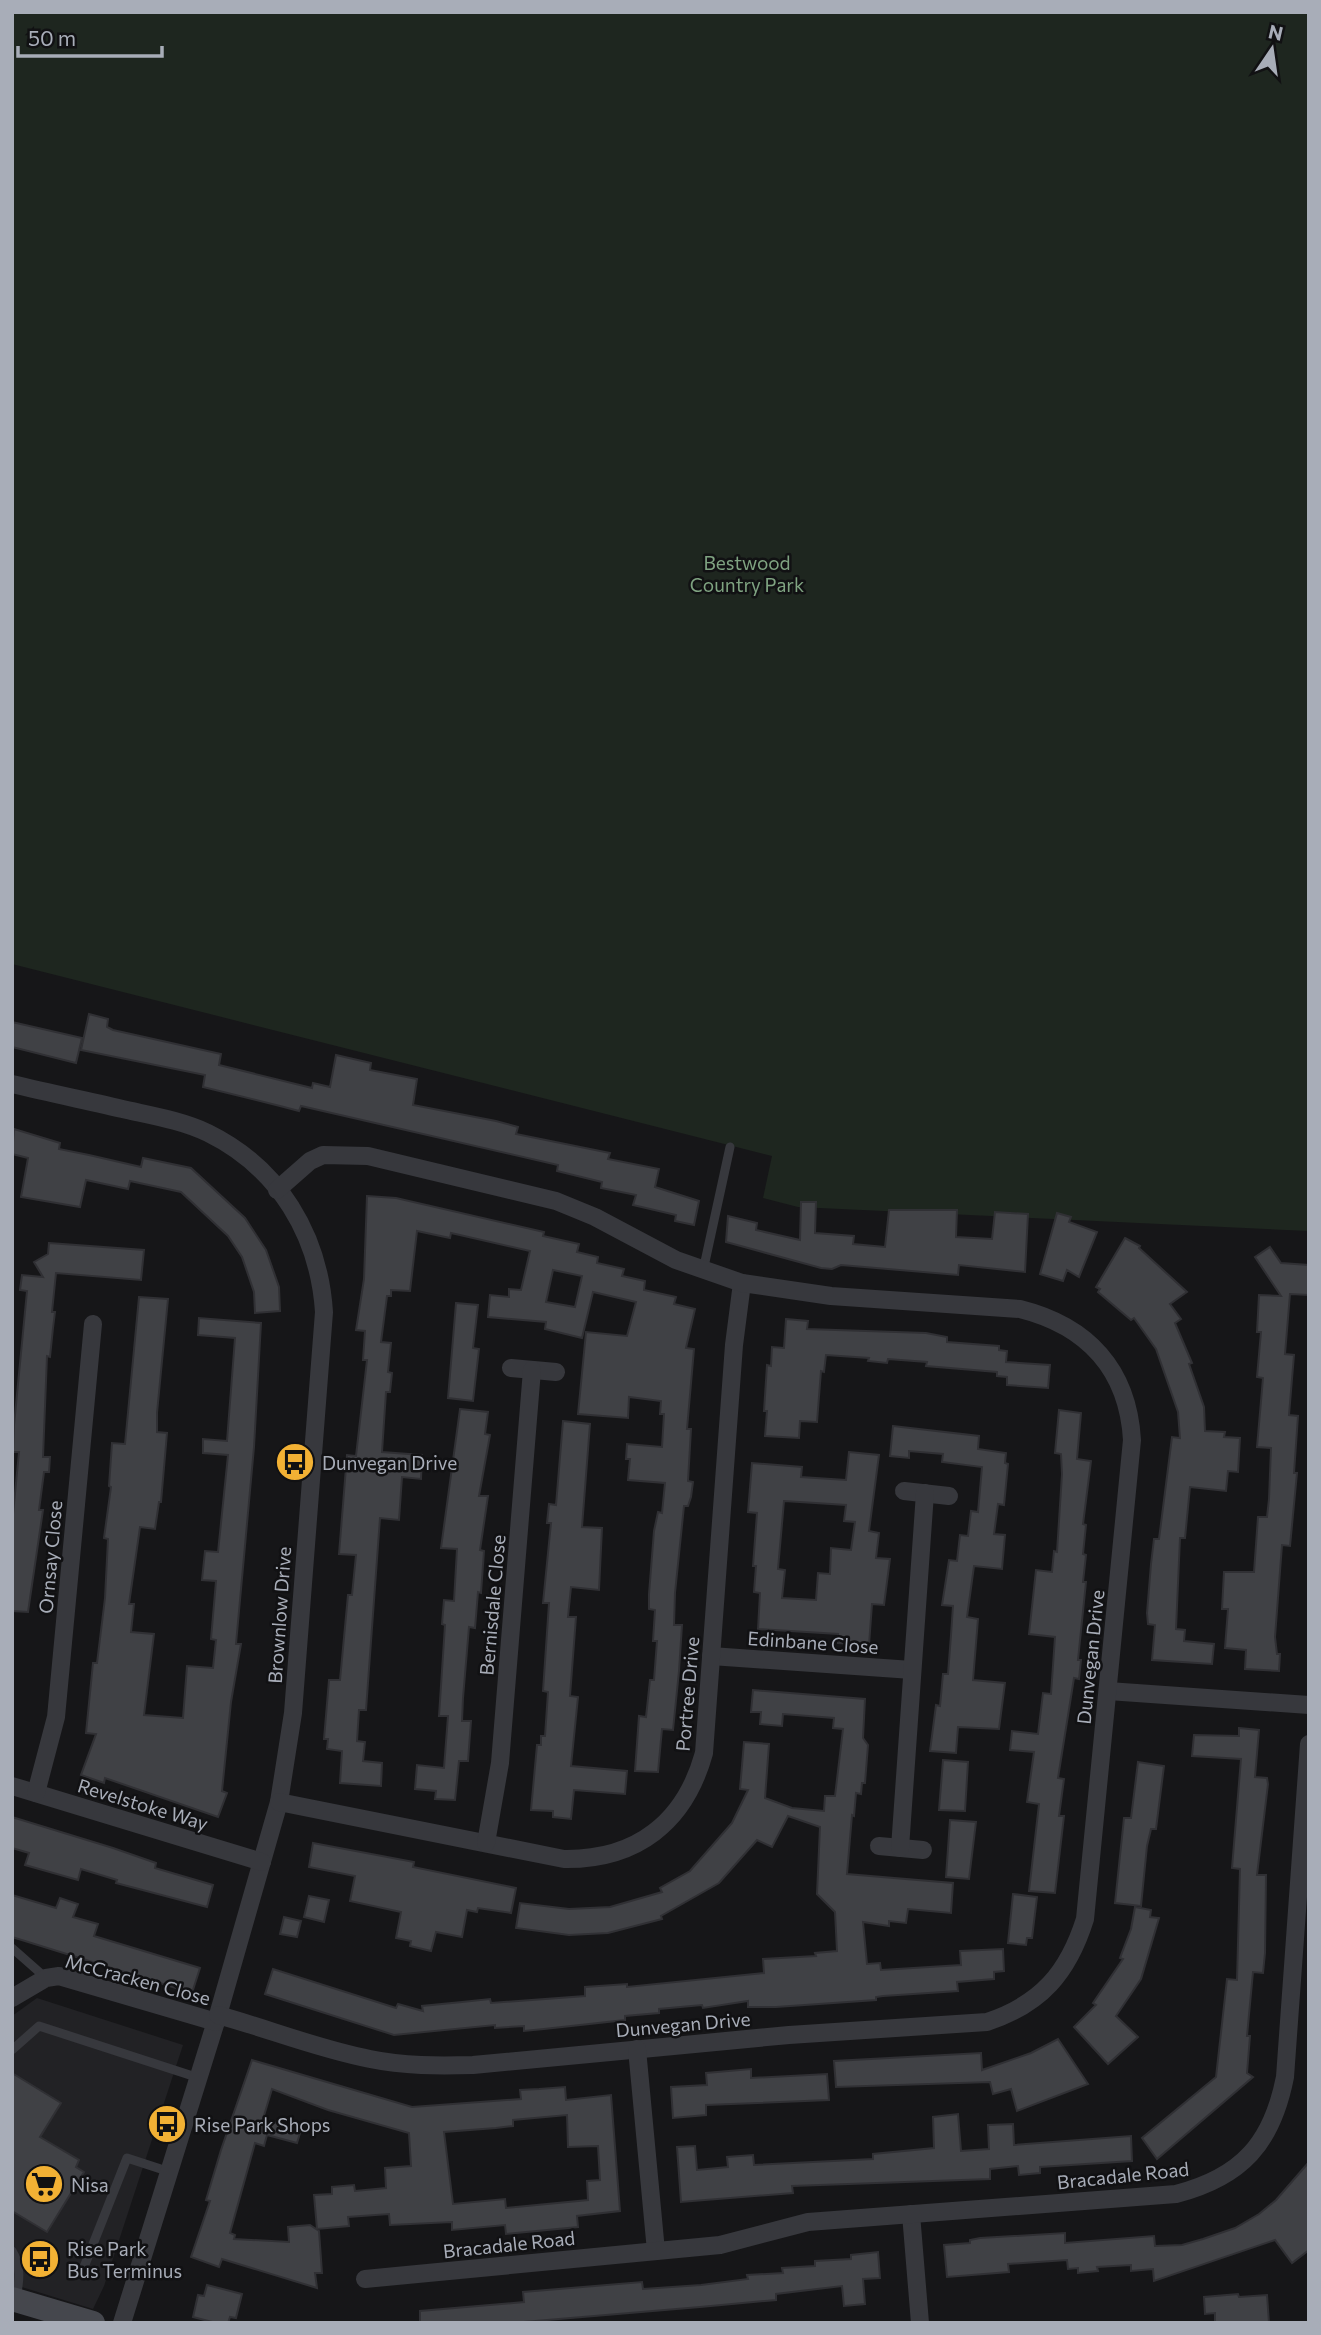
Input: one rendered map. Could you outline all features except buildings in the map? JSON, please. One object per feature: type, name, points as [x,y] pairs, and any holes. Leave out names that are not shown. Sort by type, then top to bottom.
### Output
[{"type":"street","name":"Brownlow Drive","points":[[12,1084],[179,1122],[199,1129],[232,1148],[277,1190],[292,1209],[315,1254],[322,1281],[324,1312],[293,1713],[279,1802],[217,2019],[122,2323]]},
{"type":"street","name":"Dunvegan Drive","points":[[217,2019],[340,2052],[403,2064],[473,2065],[789,2035],[987,2022],[1017,2012],[1041,1994],[1070,1957],[1085,1919],[1132,1440],[1131,1422],[1122,1387],[1100,1353],[1068,1327],[1020,1309],[831,1296],[743,1283],[703,1271],[654,1251],[595,1217],[556,1201],[368,1156],[323,1156],[310,1161],[277,1190]]},
{"type":"street","name":"Portree Drive","points":[[279,1802],[564,1859],[591,1859],[623,1851],[674,1816],[698,1777],[704,1753],[734,1345],[743,1283]]},
{"type":"street","name":"Ornsay Close","points":[[36,1793],[56,1717],[93,1324]]},
{"type":"street","points":[[511,1368],[555,1373]]},
{"type":"street","name":"Bernisdale Close","points":[[486,1843],[500,1763],[532,1370]]},
{"type":"street","points":[[904,1491],[949,1496]]},
{"type":"street","points":[[900,1848],[925,1493]]},
{"type":"street","name":"Edinbane Close","points":[[711,1656],[912,1670]]},
{"type":"street","points":[[1108,1691],[1309,1705]]},
{"type":"street","name":"Bracadale Road","points":[[365,2279],[720,2245],[807,2222],[1176,2194],[1219,2179],[1254,2152],[1275,2118],[1285,2077],[1309,1744]]},
{"type":"street","name":"Revelstoke Way","points":[[12,1786],[262,1862]]},
{"type":"street","points":[[879,1846],[923,1850]]},
{"type":"street","name":"McCracken Close","points":[[12,1998],[46,1978],[59,1976],[217,2019]]},
{"type":"street","points":[[638,2049],[656,2251]]},
{"type":"street","points":[[911,2214],[920,2323]]},
{"type":"street","points":[[14,2299],[93,2323]]},
{"type":"lane","points":[[703,1271],[730,1147]]},
{"type":"lane","points":[[12,1948],[46,1978]]},
{"type":"lane","points":[[12,2050],[39,2025],[199,2078]]},
{"type":"lane","points":[[84,2267],[127,2158],[170,2172]]},
{"type":"lane","points":[[12,2251],[18,2260],[20,2280],[14,2299]]},
{"type":"shaded area","points":[[37,1998],[183,2045],[104,2286],[93,2309],[12,2284],[12,2016]]},
{"type":"green space","name":"Bestwood Country Park","points":[[12,12],[1309,12],[1309,1231],[798,1207],[763,1198],[772,1156],[12,964]]},
{"type":"place","name":"Dunvegan Drive","points":[[295,1462]]},
{"type":"place","name":"Rise Park Shops","points":[[167,2124]]},
{"type":"place","name":"Nisa","points":[[44,2184]]},
{"type":"place","name":"Rise Park Bus Terminus","points":[[40,2259]]}]
